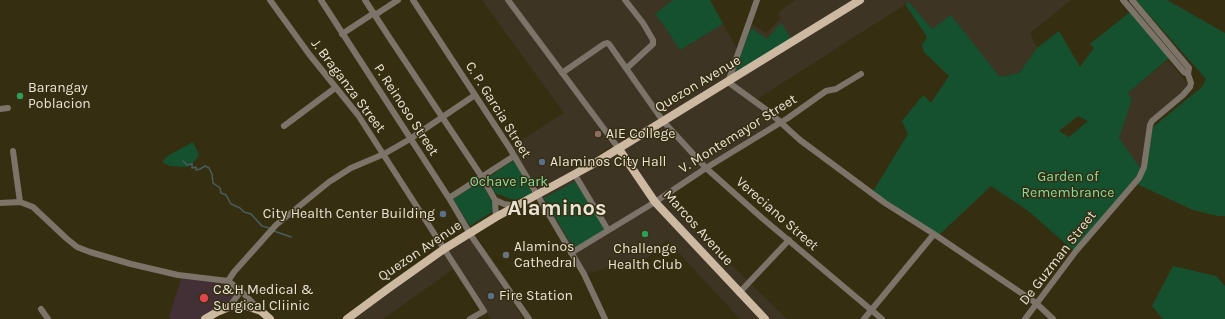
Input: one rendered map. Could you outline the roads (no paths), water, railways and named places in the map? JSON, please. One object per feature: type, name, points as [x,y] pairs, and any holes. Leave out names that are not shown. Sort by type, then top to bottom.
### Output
[{"type":"main road","name":"Quezon Avenue","points":[[347,319],[444,249],[496,217],[575,175],[619,149],[662,121],[860,0]]},
{"type":"main road","name":"Marcos Avenue","points":[[619,149],[655,202],[765,319]]},
{"type":"main road","points":[[205,319],[229,307],[246,306],[261,312],[270,319]]},
{"type":"street","name":"J. Braganza Street","points":[[270,0],[289,29],[358,115],[444,249],[482,312],[484,319]]},
{"type":"street","name":"P. Reinoso Street","points":[[321,0],[470,233],[529,319]]},
{"type":"street","points":[[365,0],[482,177],[495,200],[496,217]]},
{"type":"street","points":[[342,34],[398,0]]},
{"type":"street","name":"C. P. Garcia Street","points":[[413,0],[514,156],[584,274],[605,319]]},
{"type":"street","points":[[508,0],[619,149]]},
{"type":"street","points":[[625,0],[643,23],[653,40],[653,44],[627,68]]},
{"type":"street","points":[[757,0],[728,82],[781,122],[800,140],[885,203],[934,234],[1036,303],[1053,319]]},
{"type":"street","points":[[1123,0],[1156,34]]},
{"type":"street","points":[[1132,0],[1156,34]]},
{"type":"street","name":"De Guzman Street","points":[[1025,319],[1076,252],[1139,178],[1144,166],[1150,125],[1154,119],[1189,89],[1191,83],[1186,73],[1189,68],[1156,34]]},
{"type":"street","name":"Vereciano Street","points":[[562,73],[607,42],[627,68],[662,121],[706,168],[757,214],[882,319]]},
{"type":"street","name":"V. Montemayor Street","points":[[571,253],[781,122],[826,91],[836,90],[861,74]]},
{"type":"street","points":[[284,126],[335,88]]},
{"type":"street","points":[[228,281],[246,258],[283,218],[329,182],[351,168],[384,154],[410,139],[475,95]]},
{"type":"street","points":[[0,109],[8,108]]},
{"type":"street","points":[[13,151],[20,202]]},
{"type":"street","points":[[449,198],[514,156]]},
{"type":"street","points":[[575,175],[608,230]]},
{"type":"street","points":[[495,200],[504,204],[517,206]]},
{"type":"street","points":[[0,203],[20,202],[32,207],[77,247],[90,252],[131,264],[178,275],[228,281],[241,291],[261,312]]},
{"type":"street","points":[[864,319],[934,234]]},
{"type":"street","points":[[739,293],[789,240]]},
{"type":"street","points":[[229,307],[241,291]]},
{"type":"street","points":[[41,309],[48,319]]},
{"type":"street","points":[[470,319],[482,312]]},
{"type":"waterway","points":[[183,161],[187,165],[192,164],[192,168],[196,167],[196,170],[205,166],[209,168],[212,174],[213,183],[220,188],[221,193],[226,195],[231,204],[240,208],[244,212],[251,214],[262,226],[269,228]]},
{"type":"waterway","points":[[274,231],[291,237]]},
{"type":"place","name":"Barangay Poblacion","points":[[20,96]]},
{"type":"place","name":"AIE College","points":[[598,134]]},
{"type":"place","name":"Alaminos City Hall","points":[[542,162]]},
{"type":"place","name":"City Health Center Building","points":[[443,214]]},
{"type":"place","name":"Challenge Health Club","points":[[645,234]]},
{"type":"place","name":"Alaminos Cathedral","points":[[506,255]]},
{"type":"place","name":"Fire Station","points":[[491,296]]},
{"type":"place","name":"C&H Medical & Surgical Cliinic","points":[[204,298]]},
{"type":"district","name":"Alaminos","points":[[557,209]]},
{"type":"park label","name":"Ochave Park","points":[[509,182]]},
{"type":"park label","name":"Garden of Remembrance","points":[[1068,186]]}]
